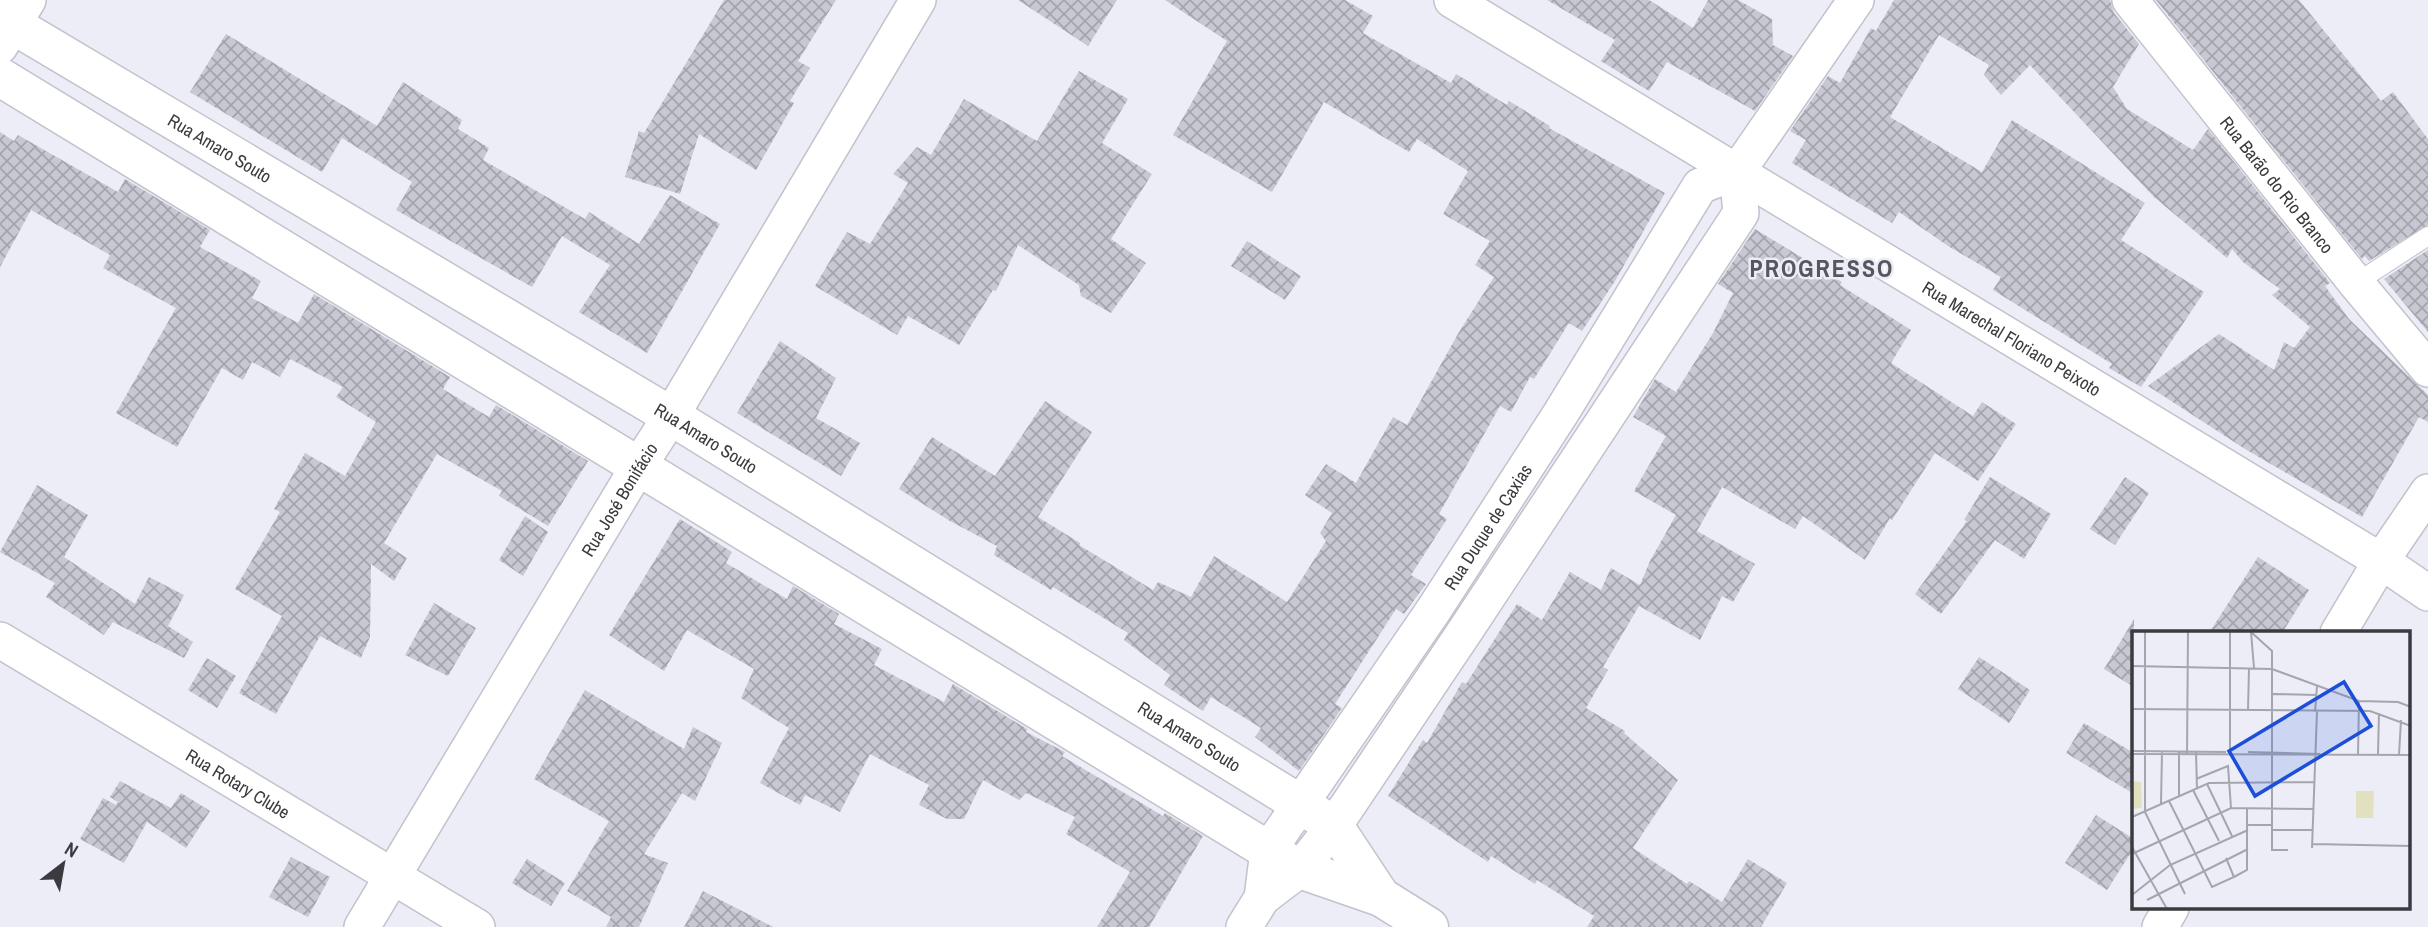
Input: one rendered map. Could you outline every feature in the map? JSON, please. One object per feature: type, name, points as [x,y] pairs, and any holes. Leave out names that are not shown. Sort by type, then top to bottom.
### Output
[{"type":"street","name":"Rua José Bonifácio","points":[[362,927],[671,416],[918,0]]},
{"type":"street","name":"Rua Marechal Floriano Peixoto","points":[[1452,0],[2381,561],[2428,593]]},
{"type":"street","points":[[1284,860],[1334,826],[1465,631],[1741,213],[1737,172],[1856,0]]},
{"type":"street","name":"Rua Barão do Rio Branco","points":[[2130,0],[2428,369]]},
{"type":"street","name":"Rua Amaro Souto","points":[[10,22],[671,416],[1300,804],[1334,826],[1381,897]]},
{"type":"street","name":"Rua Amaro Souto","points":[[0,77],[1284,860],[1381,897],[1429,927]]},
{"type":"street","name":"Rua Duque de Caxias","points":[[1253,913],[1284,860],[1300,804],[1433,611],[1561,413],[1700,186],[1737,172]]},
{"type":"street","points":[[1561,413],[1596,434]]},
{"type":"street","points":[[2339,631],[2381,561],[2428,492]]},
{"type":"street","points":[[1433,611],[1465,631]]},
{"type":"street","name":"Rua Rotary Clube","points":[[0,640],[477,927]]},
{"type":"street","points":[[2160,927],[2170,909]]},
{"type":"lane","points":[[2356,283],[2428,236]]},
{"type":"building","points":[[724,0],[836,0],[798,61],[810,68],[790,101],[794,103],[756,170],[699,134],[680,194],[625,177],[639,131],[644,133]]},
{"type":"building","points":[[1018,0],[1117,0],[1088,46]]},
{"type":"building","points":[[1165,0],[1345,0],[1373,16],[1363,33],[1451,83],[1456,74],[1507,105],[1509,101],[1550,126],[1549,128],[1665,193],[1615,281],[1582,331],[1569,323],[1534,379],[1530,377],[1511,412],[1500,406],[1439,514],[1447,519],[1411,575],[1426,584],[1404,614],[1396,609],[1335,704],[1342,708],[1299,771],[1255,737],[1261,728],[1211,697],[1203,711],[1164,685],[1170,675],[1124,640],[1128,633],[994,555],[997,546],[899,489],[932,437],[995,476],[1045,401],[1092,432],[1038,517],[1153,590],[1158,582],[1191,597],[1214,556],[1287,602],[1326,541],[1320,533],[1332,513],[1305,495],[1326,464],[1356,483],[1393,417],[1407,425],[1459,332],[1494,277],[1475,265],[1490,241],[1443,214],[1468,171],[1417,139],[1409,152],[1324,102],[1272,192],[1173,135],[1227,41]]},
{"type":"building","points":[[1547,0],[1649,0],[1693,28],[1708,0],[1738,0],[1772,19],[1773,45],[1793,56],[1755,111],[1667,62],[1649,91],[1601,61],[1615,40]]},
{"type":"building","points":[[1894,0],[2110,0],[2114,13],[2139,44],[2113,87],[2127,109],[2193,150],[2208,129],[2330,283],[2325,286],[2349,319],[2428,395],[2428,422],[2419,417],[2362,517],[2245,449],[2148,386],[2219,334],[2274,370],[2284,342],[2294,348],[2310,327],[2272,295],[2280,289],[2243,262],[2232,249],[2227,258],[2154,197],[2030,65],[2001,95],[1984,75],[1989,65],[1939,35],[1890,117],[1982,172],[2012,120],[2145,203],[2121,240],[2204,292],[2141,387],[2109,368],[2112,364],[1993,290],[2001,277],[1948,246],[1899,212],[1892,223],[1792,163],[1806,140],[1790,131],[1828,76],[1840,83],[1871,28],[1876,31]]},
{"type":"building","points":[[2156,0],[2299,0],[2381,101],[2393,92],[2428,139],[2428,225],[2369,261],[2365,256],[2362,259]]},
{"type":"building","points":[[226,34],[377,126],[403,82],[462,120],[458,129],[489,148],[483,160],[585,219],[589,212],[639,244],[670,195],[720,224],[647,353],[579,312],[610,265],[562,236],[532,287],[396,210],[412,182],[342,138],[322,172],[190,92]]},
{"type":"building","points":[[1079,71],[1128,99],[1102,143],[1152,174],[1111,239],[1146,263],[1111,313],[1081,296],[1079,285],[1018,245],[996,291],[993,290],[959,345],[908,316],[897,335],[815,286],[847,232],[870,244],[908,183],[893,174],[917,147],[931,155],[964,99],[1037,141]]},
{"type":"building","points":[[0,132],[14,141],[18,135],[118,192],[125,179],[210,230],[200,247],[261,281],[252,298],[298,323],[314,294],[450,377],[443,389],[489,417],[496,405],[588,461],[548,526],[499,496],[502,491],[437,454],[384,543],[407,558],[394,581],[371,564],[370,637],[361,658],[320,636],[276,714],[239,693],[282,616],[235,589],[280,512],[274,509],[305,453],[345,476],[376,422],[336,397],[343,387],[290,359],[280,377],[252,362],[243,380],[222,368],[177,447],[116,413],[176,308],[103,268],[110,255],[31,210],[0,267]]},
{"type":"building","points":[[1755,229],[1842,282],[1840,285],[1911,330],[1891,363],[1973,416],[1982,402],[2016,424],[1978,481],[1935,453],[1865,560],[1803,516],[1795,529],[1722,487],[1697,531],[1755,564],[1733,602],[1722,596],[1700,640],[1639,606],[1603,667],[1608,670],[1586,708],[1625,731],[1624,733],[1678,780],[1633,848],[1687,884],[1689,881],[1722,902],[1748,859],[1787,883],[1761,927],[1587,927],[1594,916],[1537,880],[1535,884],[1491,856],[1488,862],[1388,796],[1423,740],[1427,743],[1462,682],[1466,684],[1517,604],[1542,620],[1570,572],[1601,590],[1611,568],[1640,585],[1676,515],[1634,491],[1666,436],[1633,417],[1655,379],[1676,392],[1713,333],[1733,293],[1718,284]]},
{"type":"building","points":[[1247,241],[1301,276],[1285,300],[1231,266]]},
{"type":"building","points":[[2428,250],[2428,332],[2384,279]]},
{"type":"building","points":[[780,341],[836,378],[816,418],[860,443],[841,476],[737,413]]},
{"type":"building","points":[[1990,477],[2051,514],[2024,559],[1995,540],[1941,614],[1915,594],[1967,521],[1964,520]]},
{"type":"building","points":[[2125,477],[2149,493],[2115,545],[2090,529]]},
{"type":"building","points":[[37,485],[88,515],[64,557],[135,604],[149,577],[184,595],[168,626],[193,642],[184,658],[113,622],[104,635],[46,597],[55,583],[0,552]]},
{"type":"building","points":[[525,516],[548,532],[523,576],[499,560]]},
{"type":"building","points":[[680,519],[732,552],[726,563],[787,599],[793,586],[839,614],[834,624],[882,649],[874,665],[944,702],[953,684],[1027,729],[1026,732],[1065,752],[1062,756],[1163,816],[1165,813],[1203,836],[1149,927],[1097,927],[1130,872],[1066,834],[1075,817],[1026,793],[1019,800],[983,780],[964,819],[947,819],[919,805],[929,785],[870,754],[840,812],[805,795],[800,805],[760,783],[789,728],[741,698],[754,669],[687,630],[664,671],[609,635]]},
{"type":"building","points":[[2258,557],[2309,590],[2283,631],[2210,631]]},
{"type":"building","points":[[434,603],[476,628],[448,676],[405,655]]},
{"type":"building","points":[[2134,619],[2132,686],[2104,669]]},
{"type":"building","points":[[1979,657],[2030,690],[2009,723],[1958,689]]},
{"type":"building","points":[[207,658],[236,676],[217,708],[188,690]]},
{"type":"building","points":[[585,690],[684,749],[693,727],[722,743],[695,801],[682,793],[644,854],[668,863],[639,927],[606,927],[611,917],[567,891],[609,821],[534,779]]},
{"type":"building","points":[[2084,723],[2132,752],[2132,793],[2066,753]]},
{"type":"building","points":[[120,781],[171,808],[181,793],[210,811],[186,848],[147,822],[124,863],[80,839],[103,798],[116,805],[118,802],[110,797]]},
{"type":"building","points":[[2096,815],[2132,838],[2132,851],[2107,890],[2065,863]]},
{"type":"building","points":[[291,857],[330,877],[308,917],[269,897]]},
{"type":"building","points":[[527,859],[565,883],[551,906],[512,883]]},
{"type":"building","points":[[703,891],[773,927],[684,927]]},
{"type":"district","name":"PROGRESSO","points":[[1822,268]]}]
